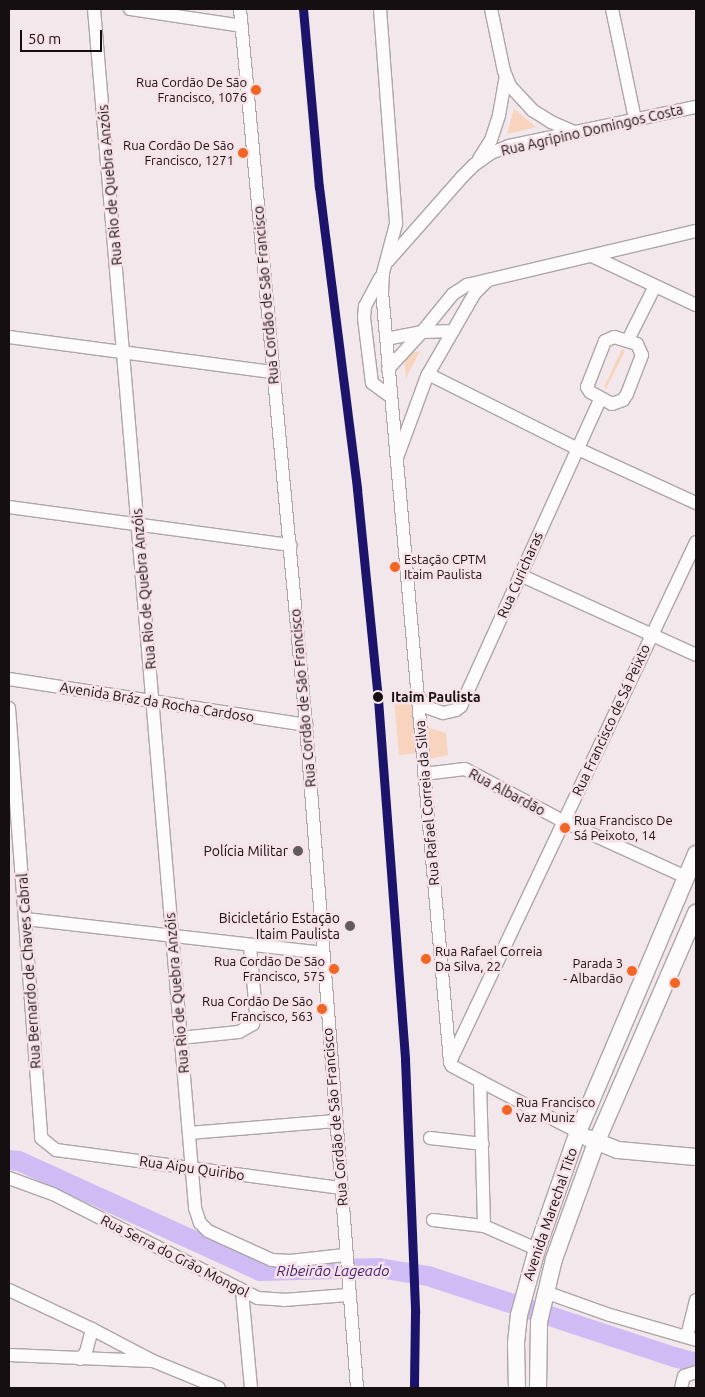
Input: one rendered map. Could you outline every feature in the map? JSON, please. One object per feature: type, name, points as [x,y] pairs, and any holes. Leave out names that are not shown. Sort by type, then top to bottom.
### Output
[{"type":"main road","name":"Avenida Marechal Tito","points":[[517,1388],[516,1343],[519,1315],[523,1294],[537,1248],[578,1132],[691,880],[696,854]]},
{"type":"main road","name":"Avenida Marechal Tito","points":[[538,1388],[539,1322],[544,1296],[596,1143],[696,913]]},
{"type":"main road","points":[[578,1132],[596,1143],[637,1153],[696,1157]]},
{"type":"street","name":"Rua Rio de Quebra Anzóis","points":[[94,9],[125,352],[195,1208],[200,1223],[208,1231],[272,1260],[346,1259]]},
{"type":"street","points":[[130,9],[242,26]]},
{"type":"street","name":"Rua Cordão de São Francisco","points":[[240,9],[272,372],[306,724],[322,953],[357,1388]]},
{"type":"street","name":"Rua Rafael Correia da Silva","points":[[380,9],[396,224],[384,268],[366,306],[364,318],[372,384],[390,396]]},
{"type":"street","points":[[491,9],[506,76],[518,98],[551,122],[575,132]]},
{"type":"street","points":[[612,9],[635,119]]},
{"type":"street","points":[[477,163],[491,140],[499,115],[506,76]]},
{"type":"street","name":"Rua Agripino Domingos Costa","points":[[384,268],[477,163],[491,153],[509,146],[696,107]]},
{"type":"street","points":[[388,370],[461,288],[696,231]]},
{"type":"street","points":[[592,256],[696,305]]},
{"type":"street","name":"Rua Rafael Correia da Silva","points":[[384,268],[382,291],[390,396],[450,1062]]},
{"type":"street","points":[[396,460],[414,406],[428,374],[475,293],[488,280]]},
{"type":"street","points":[[628,340],[655,286]]},
{"type":"street","points":[[386,339],[422,332],[453,331]]},
{"type":"street","points":[[9,337],[272,372]]},
{"type":"street","points":[[614,337],[628,340],[640,346],[642,355],[627,394],[618,403],[612,404],[590,392],[587,387],[605,341],[614,337]]},
{"type":"street","points":[[428,374],[578,449],[696,503]]},
{"type":"street","name":"Rua Curicharas","points":[[417,696],[430,708],[443,713],[456,710],[461,706],[601,398]]},
{"type":"street","points":[[9,507],[290,545]]},
{"type":"street","name":"Rua Francisco de Sá Peixto","points":[[450,1062],[696,542]]},
{"type":"street","points":[[520,575],[696,655]]},
{"type":"street","name":"Avenida Bráz da Rocha Cardoso","points":[[9,679],[153,703],[306,724]]},
{"type":"street","name":"Rua Bernardo de Chaves Cabral","points":[[9,708],[40,1133],[45,1143]]},
{"type":"street","name":"Rua Albardão","points":[[424,774],[465,769],[563,821],[691,880]]},
{"type":"street","points":[[25,919],[173,934],[250,946],[322,953]]},
{"type":"street","points":[[180,1038],[239,1032],[253,1024],[256,1012],[250,946]]},
{"type":"street","points":[[450,1062],[452,1066],[578,1132]]},
{"type":"street","points":[[480,1081],[484,1226]]},
{"type":"street","points":[[189,1133],[336,1121]]},
{"type":"street","points":[[430,1138],[483,1144]]},
{"type":"street","name":"Rua Aipu Quiribo","points":[[45,1143],[56,1150],[341,1188]]},
{"type":"street","name":"Rua Serra do Grão Mongol","points":[[9,1178],[54,1194],[258,1298],[270,1300],[348,1290]]},
{"type":"street","points":[[433,1220],[484,1226],[537,1248]]},
{"type":"street","points":[[9,1290],[92,1329],[154,1362],[219,1388]]},
{"type":"street","points":[[242,1291],[250,1388]]},
{"type":"street","points":[[544,1296],[692,1338],[696,1300]]},
{"type":"street","points":[[80,1359],[89,1344],[92,1329]]},
{"type":"street","points":[[9,1355],[154,1362]]},
{"type":"street","points":[[681,1383],[686,1374],[696,1372]]},
{"type":"shaded area","points":[[514,109],[535,126],[537,127],[507,134]]},
{"type":"shaded area","points":[[622,349],[625,351],[606,389],[604,387]]},
{"type":"shaded area","points":[[420,351],[408,374],[406,380],[404,354]]},
{"type":"shaded area","points":[[416,698],[426,727],[446,733],[448,755],[429,759],[420,753],[399,755],[394,700]]},
{"type":"waterway","name":"Ribeirão Lageado","points":[[9,1160],[19,1161],[260,1271],[379,1268],[428,1276],[696,1363]]},
{"type":"transit line","points":[[303,9],[319,187],[357,489],[378,699],[405,1059],[415,1313],[414,1388]]},
{"type":"place","name":"Rua Cordão De São Francisco, 1076","points":[[256,90]]},
{"type":"place","name":"Rua Cordão De São Francisco, 1271","points":[[243,153]]},
{"type":"place","name":"Estação CPTM Itaim Paulista","points":[[395,567]]},
{"type":"place","name":"Itaim Paulista","points":[[378,697]]},
{"type":"place","name":"Rua Francisco De Sá Peixoto, 14","points":[[565,828]]},
{"type":"place","name":"Polícia Militar","points":[[298,851]]},
{"type":"place","name":"Bicicletário Estação Itaim Paulista","points":[[350,926]]},
{"type":"place","name":"Rua Rafael Correia Da Silva, 22","points":[[426,959]]},
{"type":"place","name":"Rua Cordão De São Francisco, 575","points":[[334,969]]},
{"type":"place","name":"Parada 3 - Albardão","points":[[632,971]]},
{"type":"place","name":"Rua Cordão De São Francisco, 563","points":[[322,1009]]},
{"type":"place","name":"Rua Francisco Vaz Muniz","points":[[507,1110]]}]
